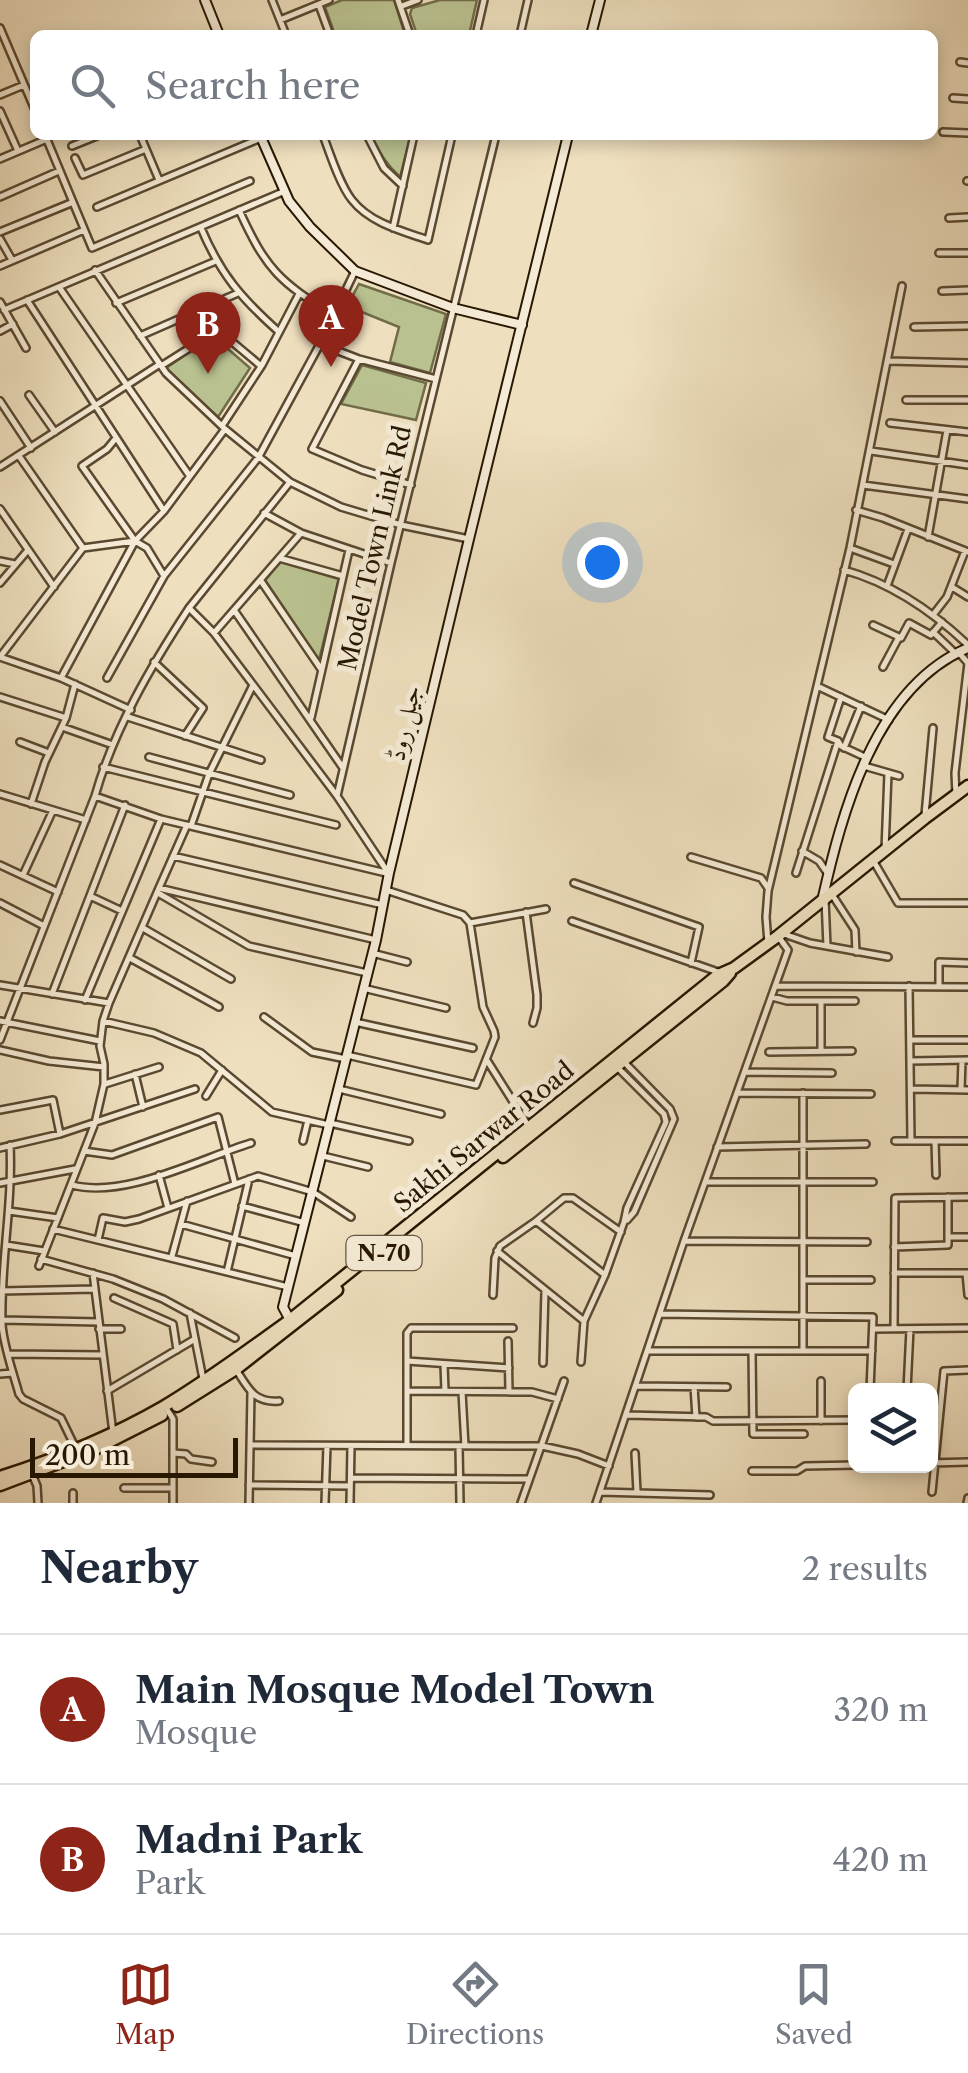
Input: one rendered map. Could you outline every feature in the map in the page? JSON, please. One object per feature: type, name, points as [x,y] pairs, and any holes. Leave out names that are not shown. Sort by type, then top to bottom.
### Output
[{"type":"highway","name":"Sakhi Sarwar Road","points":[[0,1481],[137,1425],[204,1382],[380,1252],[529,1127],[722,974],[776,938],[968,787]]},
{"type":"highway","name":"N-70","points":[[465,1183],[566,1101],[620,1064],[734,968]]},
{"type":"highway","name":"N-70","points":[[0,1481],[32,1474],[95,1449],[168,1411],[236,1369],[295,1325],[380,1252]]},
{"type":"main road","points":[[205,0],[217,30]]},
{"type":"main road","points":[[592,30],[600,0]]},
{"type":"main road","points":[[262,140],[290,201],[355,272],[452,308],[522,325]]},
{"type":"main road","name":"جیل روڈ","points":[[290,1320],[284,1307],[288,1288],[376,940],[567,140]]},
{"type":"main road","points":[[826,898],[828,874],[850,800],[876,736],[918,682],[968,646]]},
{"type":"street","points":[[272,0],[284,30]]},
{"type":"street","points":[[280,20],[329,0]]},
{"type":"street","points":[[408,30],[399,3],[418,0]]},
{"type":"street","points":[[477,30],[484,0]]},
{"type":"street","points":[[521,30],[528,0]]},
{"type":"street","points":[[318,4],[328,30]]},
{"type":"street","points":[[0,28],[30,99]]},
{"type":"street","points":[[960,62],[968,63]]},
{"type":"street","points":[[0,95],[24,85]]},
{"type":"street","points":[[953,98],[968,99]]},
{"type":"street","points":[[1,115],[18,151]]},
{"type":"street","points":[[943,132],[968,133]]},
{"type":"street","points":[[0,159],[40,140]]},
{"type":"street","points":[[47,140],[92,248],[250,180]]},
{"type":"street","points":[[72,146],[87,140]]},
{"type":"street","points":[[142,140],[159,180]]},
{"type":"street","points":[[96,207],[251,140]]},
{"type":"street","points":[[325,140],[349,198],[363,212],[428,240],[451,140]]},
{"type":"street","points":[[370,140],[384,168],[403,186]]},
{"type":"street","points":[[393,228],[413,140]]},
{"type":"street","name":"Model Town Link Rd","points":[[337,796],[495,140]]},
{"type":"street","points":[[75,158],[84,175],[146,149]]},
{"type":"street","points":[[0,197],[59,171]]},
{"type":"street","points":[[4,310],[285,191]]},
{"type":"street","points":[[12,260],[0,236],[72,202]]},
{"type":"street","points":[[239,210],[267,264],[299,294],[334,315]]},
{"type":"street","points":[[949,218],[968,217]]},
{"type":"street","points":[[200,227],[216,261],[238,293],[279,332]]},
{"type":"street","points":[[0,266],[84,230]]},
{"type":"street","points":[[939,254],[968,253]]},
{"type":"street","points":[[116,303],[216,261]]},
{"type":"street","points":[[95,270],[160,365],[186,394],[290,482],[341,506],[469,540]]},
{"type":"street","points":[[107,678],[164,576],[258,458],[355,272]]},
{"type":"street","points":[[596,1503],[788,950],[776,938],[766,917],[768,888],[850,548],[902,286]]},
{"type":"street","points":[[58,287],[189,475]]},
{"type":"street","points":[[942,291],[968,290]]},
{"type":"street","points":[[139,336],[238,293]]},
{"type":"street","points":[[61,678],[135,541],[164,511],[223,428],[262,366],[299,294]]},
{"type":"street","points":[[26,300],[164,511]]},
{"type":"street","points":[[0,302],[26,348]]},
{"type":"street","points":[[204,307],[218,330],[262,366]]},
{"type":"street","points":[[0,331],[13,324]]},
{"type":"street","points":[[914,327],[968,326]]},
{"type":"street","points":[[0,467],[218,330]]},
{"type":"street","points":[[320,344],[359,359],[436,379]]},
{"type":"street","points":[[359,359],[312,449],[410,485]]},
{"type":"street","points":[[889,361],[968,363]]},
{"type":"street","points":[[29,395],[56,432]]},
{"type":"street","points":[[906,400],[968,400]]},
{"type":"street","points":[[0,401],[31,448]]},
{"type":"street","points":[[890,423],[968,432]]},
{"type":"street","points":[[928,537],[948,430]]},
{"type":"street","points":[[116,438],[82,466],[135,541],[147,548],[164,576]]},
{"type":"street","points":[[870,451],[968,465]]},
{"type":"street","points":[[19,456],[83,548]]},
{"type":"street","points":[[0,1040],[3,1022],[22,989],[103,767],[154,662],[189,608],[290,482]]},
{"type":"street","points":[[863,485],[968,499]]},
{"type":"street","points":[[0,508],[54,587]]},
{"type":"street","points":[[856,510],[967,552],[952,587],[932,616]]},
{"type":"street","points":[[264,514],[301,533],[391,563]]},
{"type":"street","points":[[887,586],[908,530]]},
{"type":"street","points":[[214,633],[301,533]]},
{"type":"street","points":[[131,710],[61,678],[0,657],[83,548],[135,541]]},
{"type":"street","points":[[850,548],[894,564]]},
{"type":"street","points":[[0,583],[28,550]]},
{"type":"street","points":[[311,721],[349,550]]},
{"type":"street","points":[[279,558],[343,576]]},
{"type":"street","points":[[0,561],[14,564]]},
{"type":"street","points":[[844,570],[887,586],[942,622],[968,646]]},
{"type":"street","points":[[260,581],[322,670]]},
{"type":"street","points":[[952,587],[968,598]]},
{"type":"street","points":[[189,608],[214,633],[337,796],[389,874]]},
{"type":"street","points":[[234,610],[344,768]]},
{"type":"street","points":[[884,667],[909,622],[931,634],[942,622]]},
{"type":"street","points":[[872,625],[898,638]]},
{"type":"street","points":[[933,632],[968,663],[954,773],[956,796]]},
{"type":"street","points":[[154,662],[203,708],[185,736]]},
{"type":"street","points":[[31,804],[66,718],[74,684]]},
{"type":"street","points":[[235,1338],[163,1298],[93,1272],[40,1262],[95,1123],[104,1084],[101,1042],[109,1002],[209,774],[253,685]]},
{"type":"street","points":[[817,686],[889,720]]},
{"type":"street","points":[[0,697],[66,718]]},
{"type":"street","points":[[841,697],[828,737],[865,762],[900,776]]},
{"type":"street","points":[[844,748],[861,706]]},
{"type":"street","points":[[128,717],[261,760]]},
{"type":"street","points":[[62,727],[114,745]]},
{"type":"street","points":[[924,818],[934,728]]},
{"type":"street","points":[[796,873],[838,741]]},
{"type":"street","points":[[20,742],[49,753]]},
{"type":"street","points":[[149,757],[290,795]]},
{"type":"street","points":[[103,767],[336,825]]},
{"type":"street","points":[[885,850],[888,773]]},
{"type":"street","points":[[0,794],[86,820]]},
{"type":"street","points":[[95,796],[162,818],[389,874]]},
{"type":"street","points":[[52,994],[125,806]]},
{"type":"street","points":[[23,875],[53,810]]},
{"type":"street","points":[[85,1000],[162,818]]},
{"type":"street","points":[[802,851],[819,861],[828,874]]},
{"type":"street","points":[[173,856],[382,906]]},
{"type":"street","points":[[691,857],[760,878],[768,888]]},
{"type":"street","points":[[872,860],[898,904],[968,903]]},
{"type":"street","points":[[0,864],[58,892]]},
{"type":"street","points":[[574,883],[699,928],[691,963]]},
{"type":"street","points":[[264,1017],[307,1049],[476,1085],[495,1038],[483,1007],[470,922],[386,890]]},
{"type":"street","points":[[158,891],[376,940]]},
{"type":"street","points":[[158,891],[249,946],[367,973]]},
{"type":"street","points":[[90,896],[122,910]]},
{"type":"street","points":[[826,898],[827,946]]},
{"type":"street","points":[[826,898],[855,930],[856,952]]},
{"type":"street","points":[[0,902],[44,926]]},
{"type":"street","points":[[470,922],[546,908]]},
{"type":"street","points":[[526,912],[537,996],[533,1023]]},
{"type":"street","points":[[572,922],[722,974]]},
{"type":"street","points":[[142,927],[231,979]]},
{"type":"street","points":[[776,938],[888,957]]},
{"type":"street","points":[[372,952],[408,962]]},
{"type":"street","points":[[129,957],[219,1007]]},
{"type":"street","points":[[939,987],[939,962],[968,963]]},
{"type":"street","points":[[0,985],[109,1002]]},
{"type":"street","points":[[776,986],[968,987]]},
{"type":"street","points":[[908,986],[911,1141]]},
{"type":"street","points":[[364,988],[446,1008]]},
{"type":"street","points":[[772,997],[787,1001],[855,1001]]},
{"type":"street","points":[[820,1001],[821,1051]]},
{"type":"street","points":[[103,1021],[154,1033],[201,1053],[266,1109],[409,1141]]},
{"type":"street","points":[[3,1022],[101,1042]]},
{"type":"street","points":[[355,1022],[473,1048]]},
{"type":"street","points":[[910,1040],[968,1040]]},
{"type":"street","points":[[0,1050],[104,1067]]},
{"type":"street","points":[[768,1052],[852,1051]]},
{"type":"street","points":[[487,1060],[529,1127]]},
{"type":"street","points":[[910,1061],[965,1060],[965,1090],[910,1089]]},
{"type":"street","points":[[582,1362],[584,1321],[621,1232],[626,1208],[674,1122],[672,1112],[661,1100],[620,1064]]},
{"type":"street","points":[[620,1064],[665,1116],[649,1169]]},
{"type":"street","points":[[104,1084],[159,1066]]},
{"type":"street","points":[[206,1096],[222,1070]]},
{"type":"street","points":[[745,1072],[832,1072]]},
{"type":"street","points":[[135,1074],[143,1107]]},
{"type":"street","points":[[338,1088],[441,1114]]},
{"type":"street","points":[[0,1148],[60,1134],[195,1089]]},
{"type":"street","points":[[737,1093],[871,1094]]},
{"type":"street","points":[[803,1093],[803,1351]]},
{"type":"street","points":[[0,1110],[52,1100],[60,1134]]},
{"type":"street","points":[[656,1106],[661,1100]]},
{"type":"street","points":[[84,1152],[112,1155],[218,1117],[235,1184]]},
{"type":"street","points":[[303,1142],[308,1120]]},
{"type":"street","points":[[895,1141],[968,1140]]},
{"type":"street","points":[[935,1141],[936,1175]]},
{"type":"street","points":[[71,1185],[119,1187],[251,1143]]},
{"type":"street","points":[[718,1147],[866,1144]]},
{"type":"street","points":[[10,1145],[12,1180],[1,1281],[1,1316],[8,1354],[19,1394],[62,1418],[76,1449]]},
{"type":"street","points":[[322,1156],[368,1167]]},
{"type":"street","points":[[0,1184],[76,1169]]},
{"type":"street","points":[[159,1175],[168,1208]]},
{"type":"street","points":[[98,1240],[103,1218],[124,1222],[264,1177],[313,1192],[351,1217]]},
{"type":"street","points":[[226,1272],[249,1179]]},
{"type":"street","points":[[705,1182],[873,1182]]},
{"type":"street","points":[[493,1295],[496,1251],[564,1198],[570,1197],[621,1232]]},
{"type":"street","points":[[948,1197],[948,1243]]},
{"type":"street","points":[[894,1329],[894,1198],[968,1197]]},
{"type":"street","points":[[172,1258],[187,1201]]},
{"type":"street","points":[[242,1206],[305,1223]]},
{"type":"street","points":[[9,1211],[58,1218]]},
{"type":"street","points":[[536,1221],[605,1275]]},
{"type":"street","points":[[182,1224],[296,1256]]},
{"type":"street","points":[[53,1229],[288,1288]]},
{"type":"street","points":[[894,1247],[948,1243],[968,1237]]},
{"type":"street","points":[[684,1242],[867,1242]]},
{"type":"street","points":[[6,1246],[44,1251]]},
{"type":"street","points":[[496,1251],[584,1321]]},
{"type":"street","points":[[93,1272],[112,1433]]},
{"type":"street","points":[[894,1273],[967,1273],[968,1295]]},
{"type":"street","points":[[803,1280],[871,1280]]},
{"type":"street","points":[[2,1291],[95,1289]]},
{"type":"street","points":[[544,1363],[545,1290]]},
{"type":"street","points":[[114,1298],[173,1324],[177,1350]]},
{"type":"street","points":[[190,1313],[204,1382]]},
{"type":"street","points":[[660,1314],[873,1316],[870,1383]]},
{"type":"street","points":[[1,1316],[121,1329]]},
{"type":"street","points":[[407,1446],[407,1334],[411,1328],[513,1328]]},
{"type":"street","points":[[873,1330],[968,1328]]},
{"type":"street","points":[[907,1383],[910,1329]]},
{"type":"street","points":[[107,1391],[195,1339]]},
{"type":"street","points":[[508,1341],[509,1392]]},
{"type":"street","points":[[648,1351],[872,1351]]},
{"type":"street","points":[[752,1351],[752,1434],[804,1434]]},
{"type":"street","points":[[8,1354],[102,1355]]},
{"type":"street","points":[[407,1362],[509,1368]]},
{"type":"street","points":[[444,1364],[445,1392]]},
{"type":"street","points":[[236,1369],[250,1392],[265,1402],[279,1401]]},
{"type":"street","points":[[938,1417],[944,1371],[968,1370]]},
{"type":"street","points":[[0,1374],[13,1374]]},
{"type":"street","points":[[521,1503],[564,1381]]},
{"type":"street","points":[[821,1381],[821,1420]]},
{"type":"street","points":[[636,1386],[727,1387]]},
{"type":"street","points":[[694,1386],[696,1417]]},
{"type":"street","points":[[249,1503],[250,1392]]},
{"type":"street","points":[[407,1392],[532,1392],[558,1399]]},
{"type":"street","points":[[460,1503],[462,1392]]},
{"type":"street","points":[[168,1411],[173,1419],[173,1503]]},
{"type":"street","points":[[627,1415],[752,1422],[848,1420]]},
{"type":"street","points":[[250,1445],[542,1446],[610,1466]]},
{"type":"street","points":[[326,1503],[327,1445]]},
{"type":"street","points":[[350,1503],[351,1446]]},
{"type":"street","points":[[173,1453],[212,1462]]},
{"type":"street","points":[[635,1454],[640,1503]]},
{"type":"street","points":[[938,1463],[968,1462]]},
{"type":"street","points":[[752,1470],[797,1471],[805,1466],[848,1465]]},
{"type":"street","points":[[932,1473],[932,1492]]},
{"type":"street","points":[[32,1474],[38,1486],[38,1503]]},
{"type":"street","points":[[249,1485],[528,1479]]},
{"type":"street","points":[[124,1488],[173,1488]]},
{"type":"street","points":[[600,1492],[710,1494]]},
{"type":"street","points":[[73,1493],[73,1503]]},
{"type":"green space","points":[[342,0],[394,0],[403,30],[333,30],[325,7]]},
{"type":"green space","points":[[440,0],[477,0],[470,30],[415,30],[412,8]]},
{"type":"green space","points":[[374,140],[410,140],[400,177]]},
{"type":"green space","points":[[359,284],[446,314],[430,373],[390,362],[399,327],[347,306]]},
{"type":"green space","points":[[213,336],[250,368],[218,417],[166,368]]},
{"type":"green space","points":[[362,365],[426,383],[416,420],[341,404]]},
{"type":"green space","points":[[279,561],[339,579],[319,660],[265,580]]},
{"type":"place","name":"Main Mosque Model Town","points":[[331,367]]},
{"type":"place","name":"Madni Park","points":[[208,374]]}]
